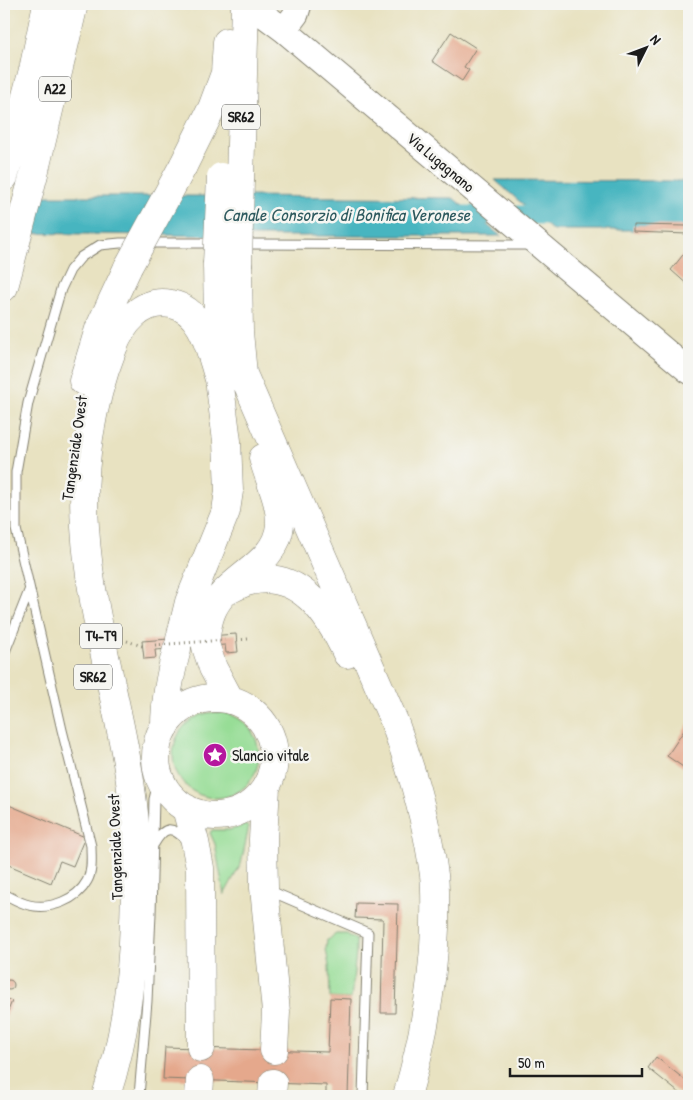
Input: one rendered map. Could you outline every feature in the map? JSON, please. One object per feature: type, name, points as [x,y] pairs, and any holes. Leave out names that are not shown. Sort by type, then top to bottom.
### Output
[{"type":"highway","name":"A22","points":[[5,172],[33,70],[47,4]]},
{"type":"highway","name":"A22","points":[[6,281],[34,174],[74,4]]},
{"type":"highway","name":"Tangenziale Ovest","points":[[227,4],[232,59],[228,265],[239,332],[231,376],[394,721],[407,756],[428,841],[434,876],[434,955],[428,1006],[408,1096]]},
{"type":"highway","name":"Tangenziale Ovest","points":[[88,1096],[101,1052],[113,974],[119,880],[118,826],[101,717],[75,599],[66,510],[68,462],[85,369],[99,329],[128,267],[212,108],[232,59],[244,4]]},
{"type":"highway","name":"T4-T9","points":[[106,1096],[120,1041],[132,956],[136,838],[124,749],[90,572],[85,527],[84,492],[87,453],[98,392],[118,334],[127,322],[149,305],[163,302],[175,304],[188,311],[196,319],[231,376]]},
{"type":"highway","points":[[165,726],[165,701],[169,679],[224,592],[264,559],[277,537],[280,526],[279,513],[264,462],[231,376]]},
{"type":"highway","points":[[230,700],[212,668],[191,643],[191,595],[226,511],[229,491],[227,441],[231,376]]},
{"type":"highway","points":[[224,592],[247,581],[262,579],[277,580],[291,585],[306,594],[319,606],[342,644],[381,733],[408,816],[422,908],[422,945],[417,1000],[406,1067],[396,1096]]},
{"type":"highway","points":[[215,698],[230,700],[244,706],[264,724],[271,738],[274,750],[274,763],[266,787],[250,805],[238,812],[212,816],[186,808],[174,799],[164,786],[156,756],[158,741],[165,726],[174,715],[186,706],[200,700],[215,698]]},
{"type":"highway","points":[[266,787],[263,839],[264,888],[276,1012],[274,1050]]},
{"type":"highway","points":[[186,808],[200,868],[201,1048]]},
{"type":"main road","name":"Via Lugagnano","points":[[249,4],[284,30],[689,371]]},
{"type":"main road","points":[[284,30],[296,14],[299,4]]},
{"type":"lane","points":[[4,894],[27,905],[41,907],[54,904],[68,899],[79,891],[88,880],[92,865],[91,846],[16,529],[16,472],[28,403],[61,288],[70,270],[81,257],[100,245],[120,243],[515,246],[537,242]]},
{"type":"lane","points":[[4,654],[30,590]]},
{"type":"lane","points":[[139,1096],[147,1001],[154,799],[160,775]]},
{"type":"lane","points":[[153,846],[160,834],[166,829],[179,833],[197,852]]},
{"type":"lane","points":[[264,888],[368,932],[363,1096]]},
{"type":"path","points":[[237,640],[248,639]]},
{"type":"path","points":[[127,641],[142,646]]},
{"type":"green space","points":[[216,712],[233,715],[247,724],[256,738],[259,755],[256,772],[247,786],[233,795],[216,798],[199,795],[185,786],[176,772],[173,755],[176,738],[185,724],[199,715]]},
{"type":"green space","points":[[246,825],[248,831],[241,864],[224,895],[215,844],[210,833],[212,830],[229,830]]},
{"type":"green space","points":[[336,934],[347,934],[356,940],[351,999],[330,998],[329,966],[326,949],[327,940]]},
{"type":"water","points":[[495,180],[689,181],[689,230],[552,230]]},
{"type":"water","points":[[4,196],[453,198],[501,236],[244,236],[4,233]]},
{"type":"pier","points":[[4,194],[39,194],[4,236]]},
{"type":"building","points":[[451,32],[476,48],[464,67],[469,70],[462,81],[432,61]]},
{"type":"building","points":[[633,225],[688,226],[688,234],[633,232]]},
{"type":"building","points":[[686,251],[689,254],[689,286],[671,270]]},
{"type":"building","points":[[236,634],[238,652],[226,653],[225,645],[155,650],[156,658],[144,659],[142,641]]},
{"type":"building","points":[[689,723],[689,771],[667,756]]},
{"type":"building","points":[[4,803],[85,837],[73,866],[60,861],[51,883],[4,863]]},
{"type":"building","points":[[356,903],[398,904],[395,1013],[381,1013],[383,919],[355,918]]},
{"type":"building","points":[[7,980],[11,980],[14,985],[13,989],[7,990],[4,987],[4,983]]},
{"type":"building","points":[[4,998],[12,1001],[4,1021]]},
{"type":"building","points":[[330,998],[351,999],[348,1096],[326,1096],[326,1085],[163,1079],[165,1047],[328,1052]]},
{"type":"building","points":[[656,1057],[689,1083],[689,1096],[683,1096],[648,1068]]},
{"type":"waterway","name":"Canale Consorzio di Bonifica Veronese","points":[[451,215],[561,215]]},
{"type":"place","name":"Slancio vitale","points":[[215,755]]}]
